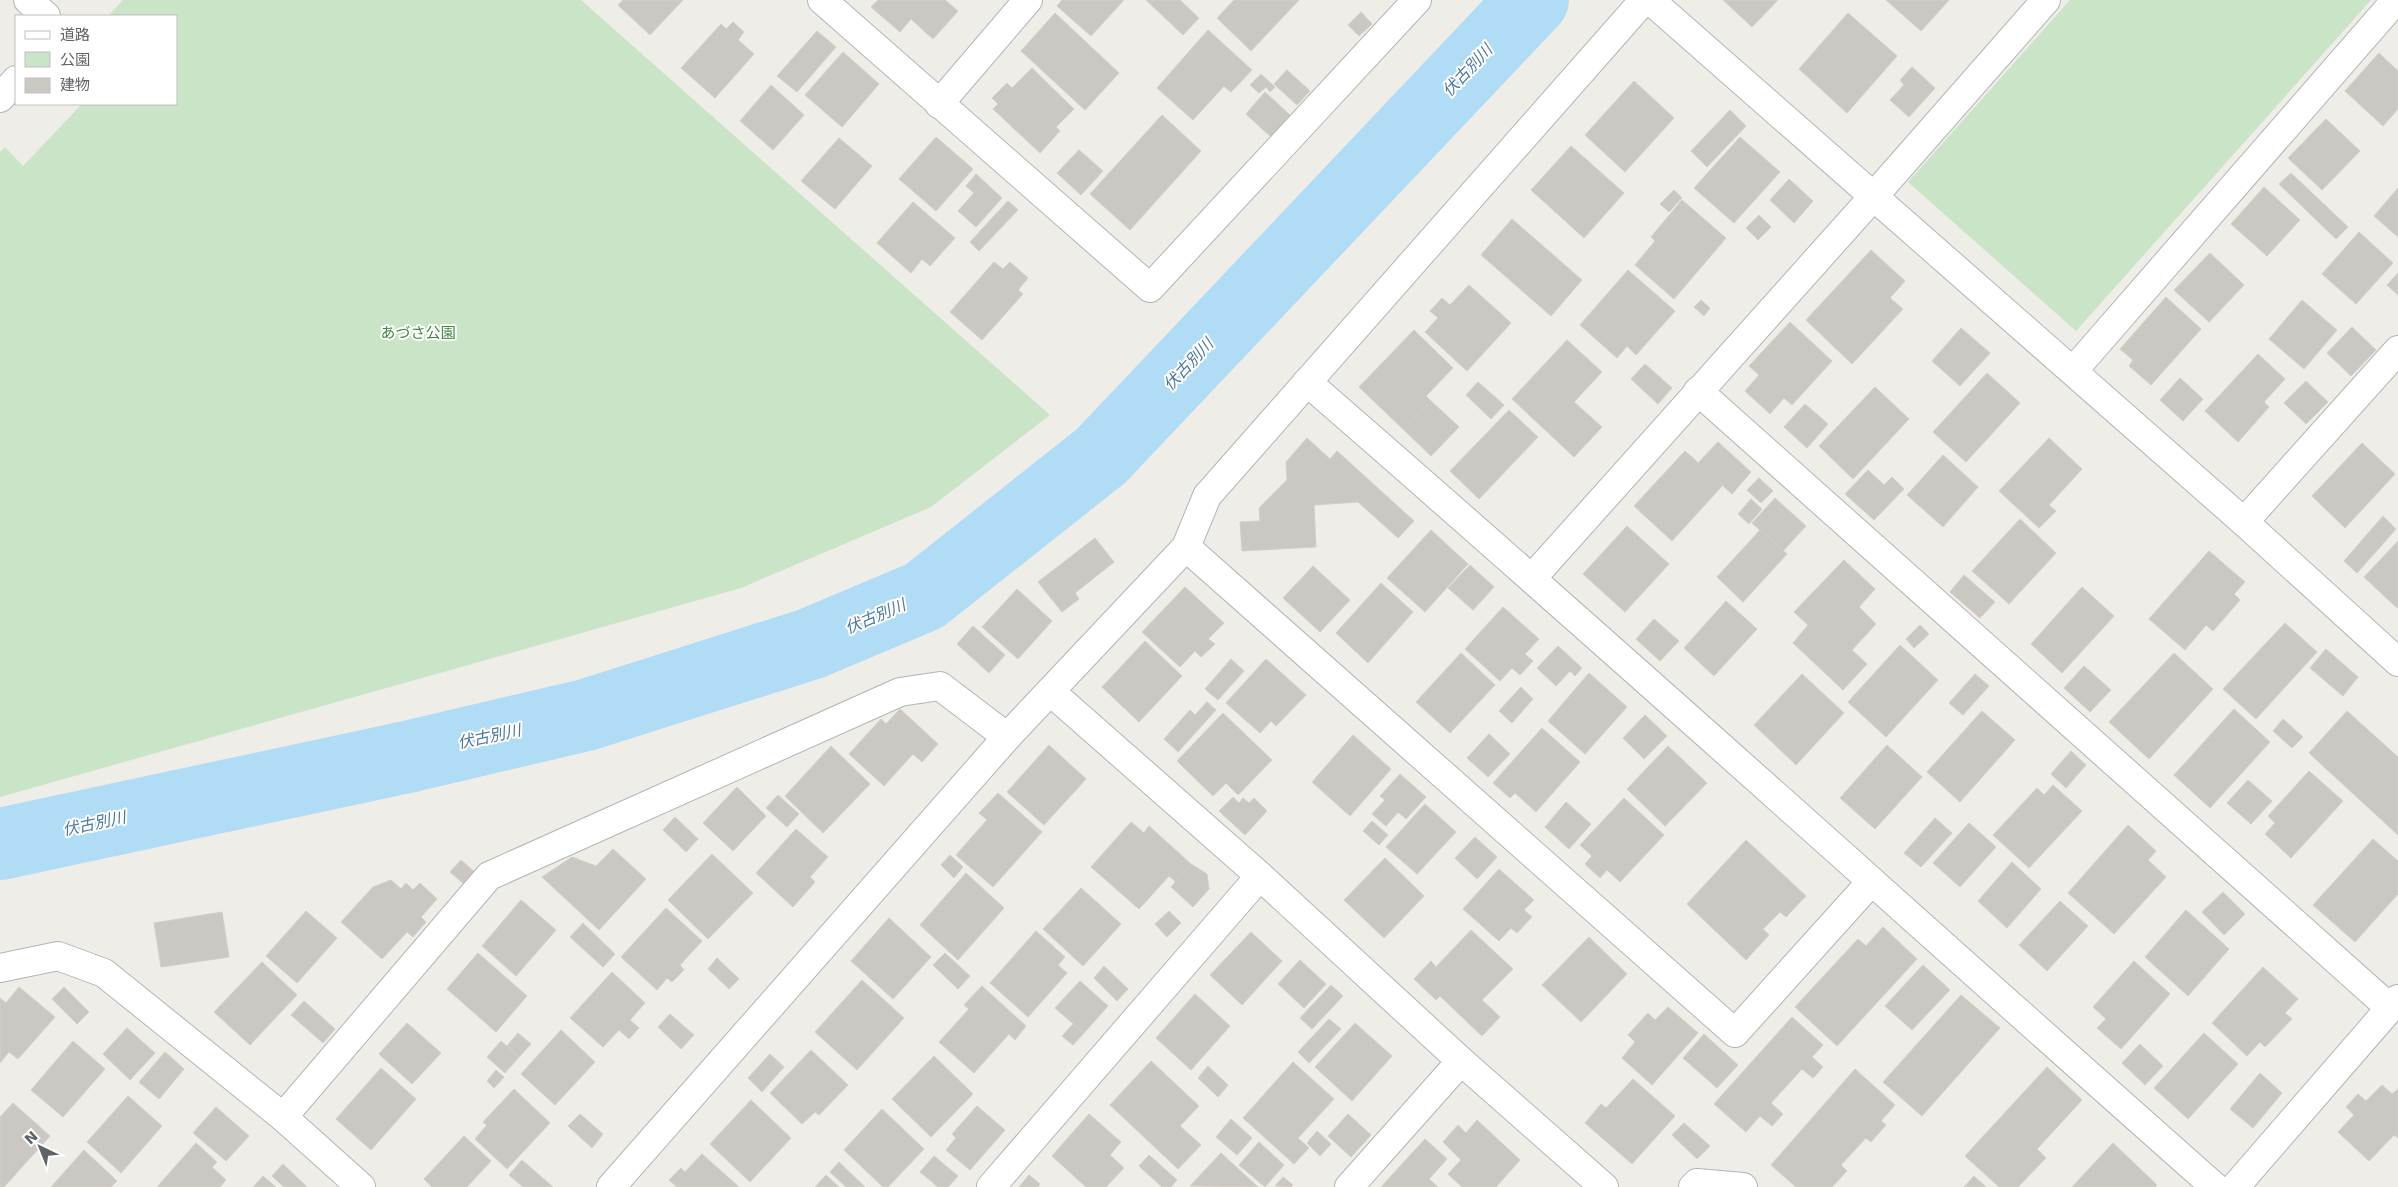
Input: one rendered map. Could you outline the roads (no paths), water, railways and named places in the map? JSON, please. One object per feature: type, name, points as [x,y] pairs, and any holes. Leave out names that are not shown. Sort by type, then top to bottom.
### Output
[{"type":"street","points":[[28,0],[45,15]]},
{"type":"street","points":[[822,0],[1150,288],[1417,0]]},
{"type":"street","points":[[939,104],[1028,0]]},
{"type":"street","points":[[611,1187],[1007,737],[1052,692],[1186,547],[1207,496],[1644,0]]},
{"type":"street","points":[[1650,0],[2244,522],[2398,662]]},
{"type":"street","points":[[1533,577],[1873,197],[2046,0]]},
{"type":"street","points":[[2073,371],[2396,0]]},
{"type":"street","points":[[0,98],[15,81]]},
{"type":"street","points":[[2244,522],[2398,350]]},
{"type":"street","points":[[1307,382],[1533,577],[1871,882],[2215,1187]]},
{"type":"street","points":[[1698,391],[2394,1003],[2235,1187]]},
{"type":"street","points":[[1186,547],[1736,1033],[1871,882]]},
{"type":"street","points":[[283,1117],[490,876],[900,692],[940,686],[1007,737]]},
{"type":"street","points":[[1052,692],[1260,876],[1460,1061],[1604,1187]]},
{"type":"street","points":[[991,1187],[1260,876]]},
{"type":"street","points":[[0,968],[58,956],[104,973],[283,1117],[361,1187]]},
{"type":"street","points":[[1349,1187],[1460,1061]]},
{"type":"street","points":[[1693,1187],[1697,1183],[1743,1187]]},
{"type":"waterway","name":"伏古別川","points":[[0,844],[407,757],[586,715],[810,644],[924,596],[1101,456],[1533,0]]},
{"type":"park label","name":"あづさ公園","points":[[418,333]]}]
